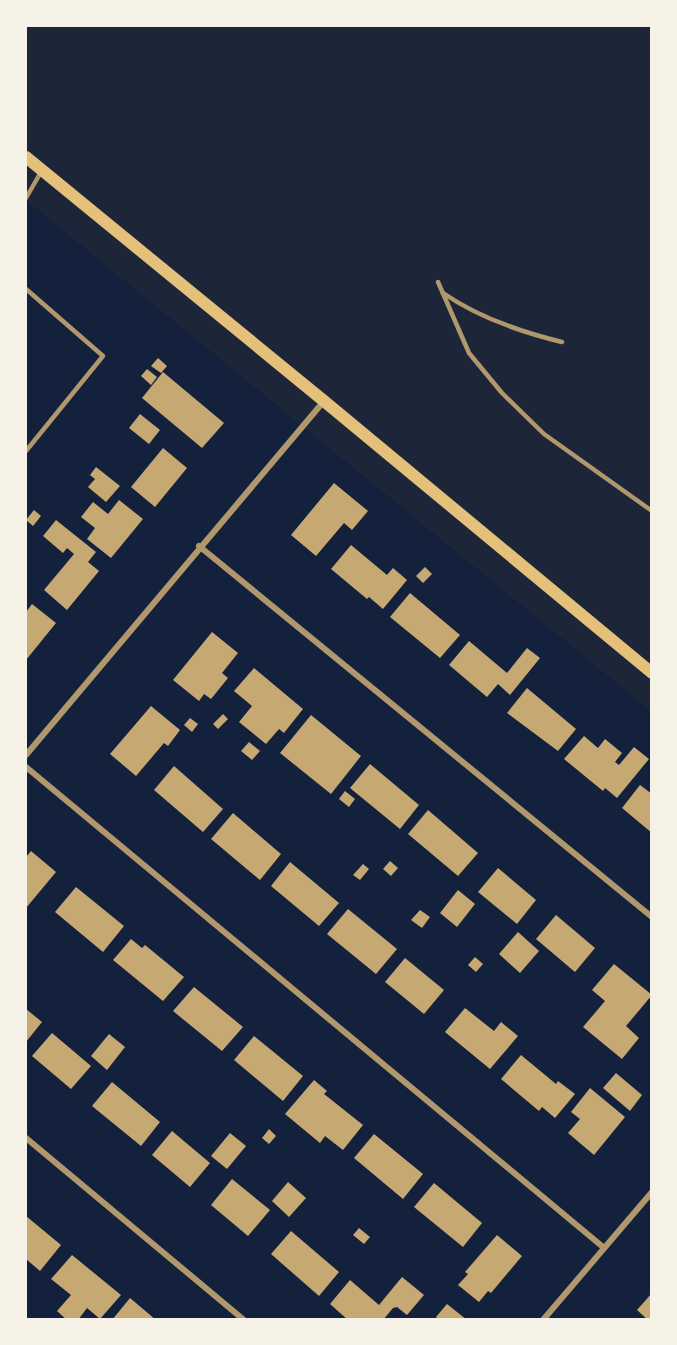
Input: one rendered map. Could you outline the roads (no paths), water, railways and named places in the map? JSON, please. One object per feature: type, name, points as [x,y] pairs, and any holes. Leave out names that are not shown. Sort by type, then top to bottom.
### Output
[{"type":"main road","points":[[26,157],[651,673]]},
{"type":"street","points":[[26,755],[199,546],[324,401]]},
{"type":"street","points":[[199,546],[651,917]]},
{"type":"street","points":[[26,767],[603,1247]]},
{"type":"street","points":[[26,1138],[244,1320]]},
{"type":"street","points":[[543,1320],[651,1192]]},
{"type":"lane","points":[[26,198],[42,171]]},
{"type":"lane","points":[[438,282],[469,353],[502,393],[544,434],[651,511]]},
{"type":"lane","points":[[26,289],[103,356],[26,451]]},
{"type":"lane","points":[[443,293],[458,303],[501,323],[562,342]]}]
